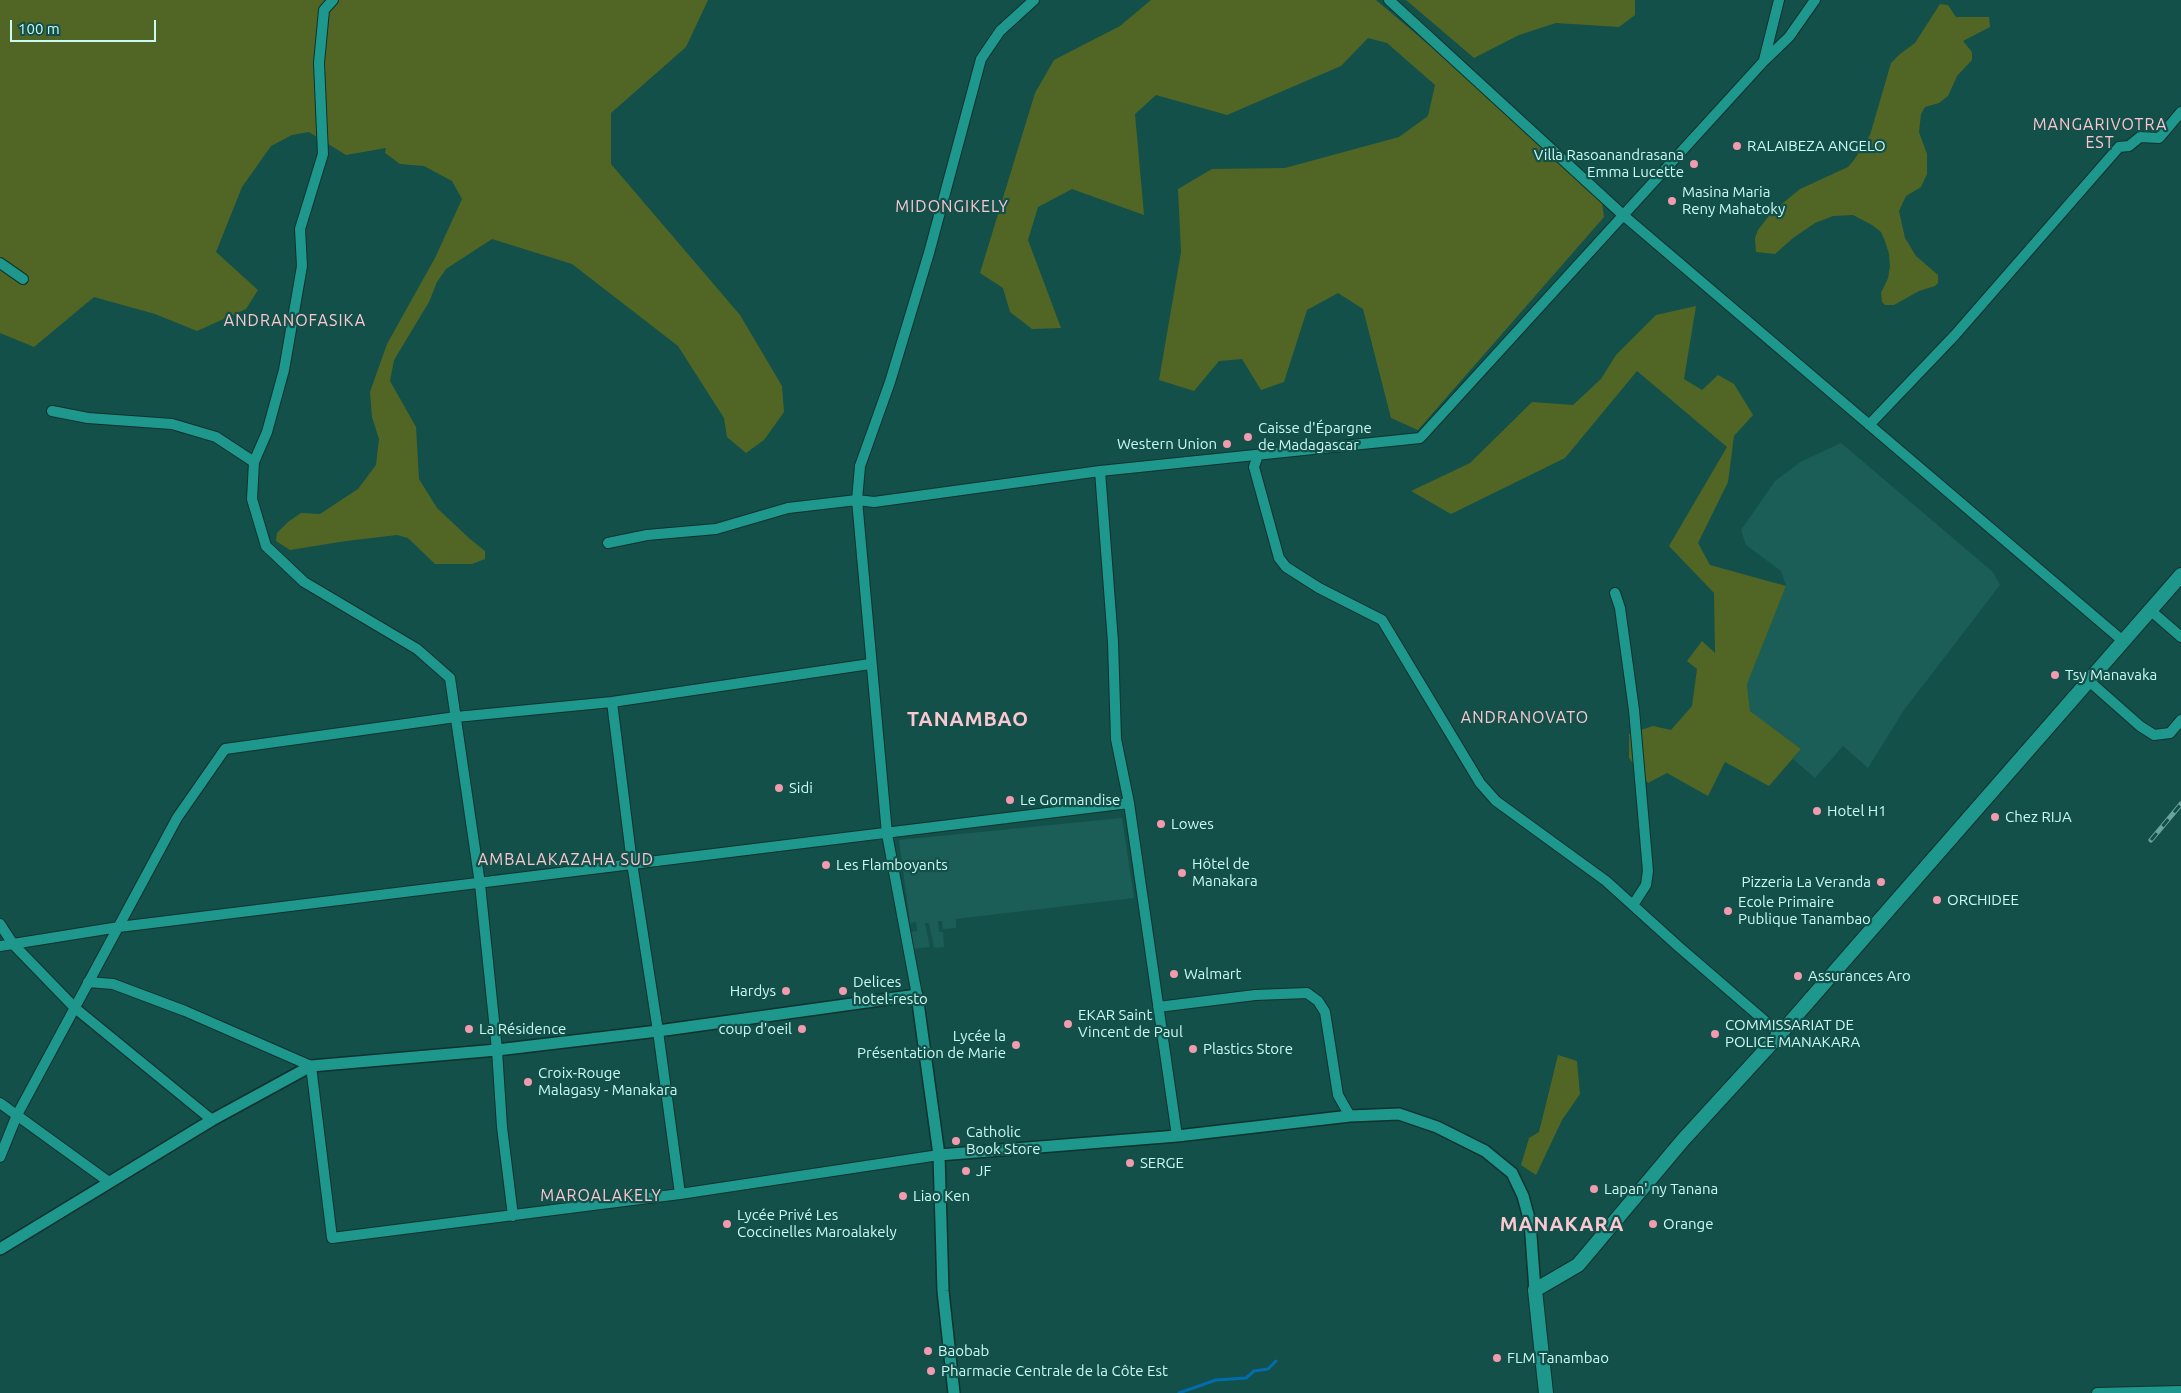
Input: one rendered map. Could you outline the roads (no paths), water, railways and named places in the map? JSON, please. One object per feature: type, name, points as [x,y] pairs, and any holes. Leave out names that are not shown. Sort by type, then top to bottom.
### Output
[{"type":"main road","points":[[1546,1393],[1535,1290],[1578,1265],[1683,1140],[1780,1034],[2181,575]]},
{"type":"street","points":[[333,0],[324,10],[319,63],[323,154],[300,229],[302,266],[284,370],[267,432],[254,462],[252,499],[266,546],[304,582],[417,649],[450,678],[480,884],[497,1050],[502,1127],[513,1216]]},
{"type":"street","points":[[954,1393],[943,1291],[939,1155],[917,995],[887,834],[856,500],[860,466],[890,382],[927,262],[981,59],[1000,31],[1034,0]]},
{"type":"street","points":[[1389,0],[1623,215],[2124,641]]},
{"type":"street","points":[[1763,62],[1779,0]]},
{"type":"street","points":[[608,543],[647,535],[716,529],[788,508],[856,500],[874,502],[1100,471],[1420,438],[1763,62],[1789,37],[1815,0]]},
{"type":"street","points":[[1869,425],[1956,335],[2119,147],[2129,146],[2140,137],[2159,138],[2181,112]]},
{"type":"street","points":[[0,263],[23,279]]},
{"type":"street","points":[[52,411],[88,418],[172,424],[216,437],[254,462]]},
{"type":"street","points":[[1258,455],[1254,467],[1279,558],[1286,567],[1319,588],[1382,620],[1480,783],[1496,800],[1606,881],[1780,1034]]},
{"type":"street","points":[[1100,471],[1113,642],[1116,739],[1129,803],[1177,1136]]},
{"type":"street","points":[[1615,594],[1620,608],[1634,710],[1648,871],[1646,886],[1633,905]]},
{"type":"street","points":[[2150,610],[2181,637]]},
{"type":"street","points":[[0,1158],[17,1115],[178,818],[224,750],[456,717],[612,702],[870,664]]},
{"type":"street","points":[[2089,681],[2140,726],[2154,735],[2170,733],[2181,720]]},
{"type":"street","points":[[612,702],[632,863],[658,1031],[680,1194]]},
{"type":"street","points":[[0,946],[119,927],[1129,803]]},
{"type":"street","points":[[0,924],[13,944],[75,1008],[212,1120]]},
{"type":"street","points":[[88,982],[113,984],[185,1011],[311,1066]]},
{"type":"street","points":[[1158,1007],[1255,994],[1307,993],[1318,1001],[1325,1012],[1338,1095],[1350,1116]]},
{"type":"street","points":[[0,1249],[212,1120],[311,1066],[497,1050],[658,1031],[917,995]]},
{"type":"street","points":[[311,1066],[332,1238],[680,1194],[939,1155],[1177,1136],[1350,1116],[1399,1114],[1437,1127],[1485,1151],[1512,1173],[1523,1196],[1530,1222],[1535,1290]]},
{"type":"street","points":[[0,1103],[109,1182]]},
{"type":"street","points":[[2098,1393],[2181,1391]]},
{"type":"waterway","points":[[1179,1393],[1216,1380],[1246,1378],[1254,1371],[1268,1369],[1276,1361]]},
{"type":"railway","points":[[2151,840],[2181,804]]},
{"type":"place","name":"RALAIBEZA ANGELO","points":[[1737,146]]},
{"type":"place","name":"Villa Rasoanandrasana Emma Lucette","points":[[1694,164]]},
{"type":"place","name":"Masina Maria Reny Mahatoky","points":[[1672,201]]},
{"type":"place","name":"Caisse d'Épargne de Madagascar","points":[[1248,437]]},
{"type":"place","name":"Western Union","points":[[1227,444]]},
{"type":"place","name":"Tsy Manavaka","points":[[2055,675]]},
{"type":"place","name":"Sidi","points":[[779,788]]},
{"type":"place","name":"Le Gormandise","points":[[1010,800]]},
{"type":"place","name":"Hotel H1","points":[[1817,811]]},
{"type":"place","name":"Chez RIJA","points":[[1995,817]]},
{"type":"place","name":"Lowes","points":[[1161,824]]},
{"type":"place","name":"Les Flamboyants","points":[[826,865]]},
{"type":"place","name":"Hôtel de Manakara","points":[[1182,873]]},
{"type":"place","name":"Pizzeria La Veranda","points":[[1881,882]]},
{"type":"place","name":"ORCHIDEE","points":[[1937,900]]},
{"type":"place","name":"Ecole Primaire Publique Tanambao","points":[[1728,911]]},
{"type":"place","name":"Walmart","points":[[1174,974]]},
{"type":"place","name":"Assurances Aro","points":[[1798,976]]},
{"type":"place","name":"Hardys","points":[[786,991]]},
{"type":"place","name":"Delices hotel-resto","points":[[843,991]]},
{"type":"place","name":"EKAR Saint Vincent de Paul","points":[[1068,1024]]},
{"type":"place","name":"La Résidence","points":[[469,1029]]},
{"type":"place","name":"coup d'oeil","points":[[802,1029]]},
{"type":"place","name":"COMMISSARIAT DE POLICE MANAKARA","points":[[1715,1034]]},
{"type":"place","name":"Lycée la Présentation de Marie","points":[[1016,1045]]},
{"type":"place","name":"Plastics Store","points":[[1193,1049]]},
{"type":"place","name":"Croix-Rouge Malagasy - Manakara","points":[[528,1082]]},
{"type":"place","name":"Catholic Book Store","points":[[956,1141]]},
{"type":"place","name":"SERGE","points":[[1130,1163]]},
{"type":"place","name":"JF","points":[[966,1171]]},
{"type":"place","name":"Lapan' ny Tanana","points":[[1594,1189]]},
{"type":"place","name":"Liao Ken","points":[[903,1196]]},
{"type":"place","name":"Lycée Privé Les Coccinelles Maroalakely","points":[[727,1224]]},
{"type":"place","name":"Orange","points":[[1653,1224]]},
{"type":"place","name":"Baobab","points":[[928,1351]]},
{"type":"place","name":"FLM Tanambao","points":[[1497,1358]]},
{"type":"place","name":"Pharmacie Centrale de la Côte Est","points":[[931,1371]]},
{"type":"district","name":"MANGARIVOTRA EST","points":[[2100,134]]},
{"type":"district","name":"MIDONGIKELY","points":[[952,207]]},
{"type":"district","name":"ANDRANOFASIKA","points":[[295,321]]},
{"type":"district","name":"ANDRANOVATO","points":[[1525,718]]},
{"type":"district","name":"TANAMBAO","points":[[968,719]]},
{"type":"district","name":"AMBALAKAZAHA SUD","points":[[566,860]]},
{"type":"district","name":"MAROALAKELY","points":[[601,1196]]},
{"type":"district","name":"MANAKARA","points":[[1562,1224]]}]
